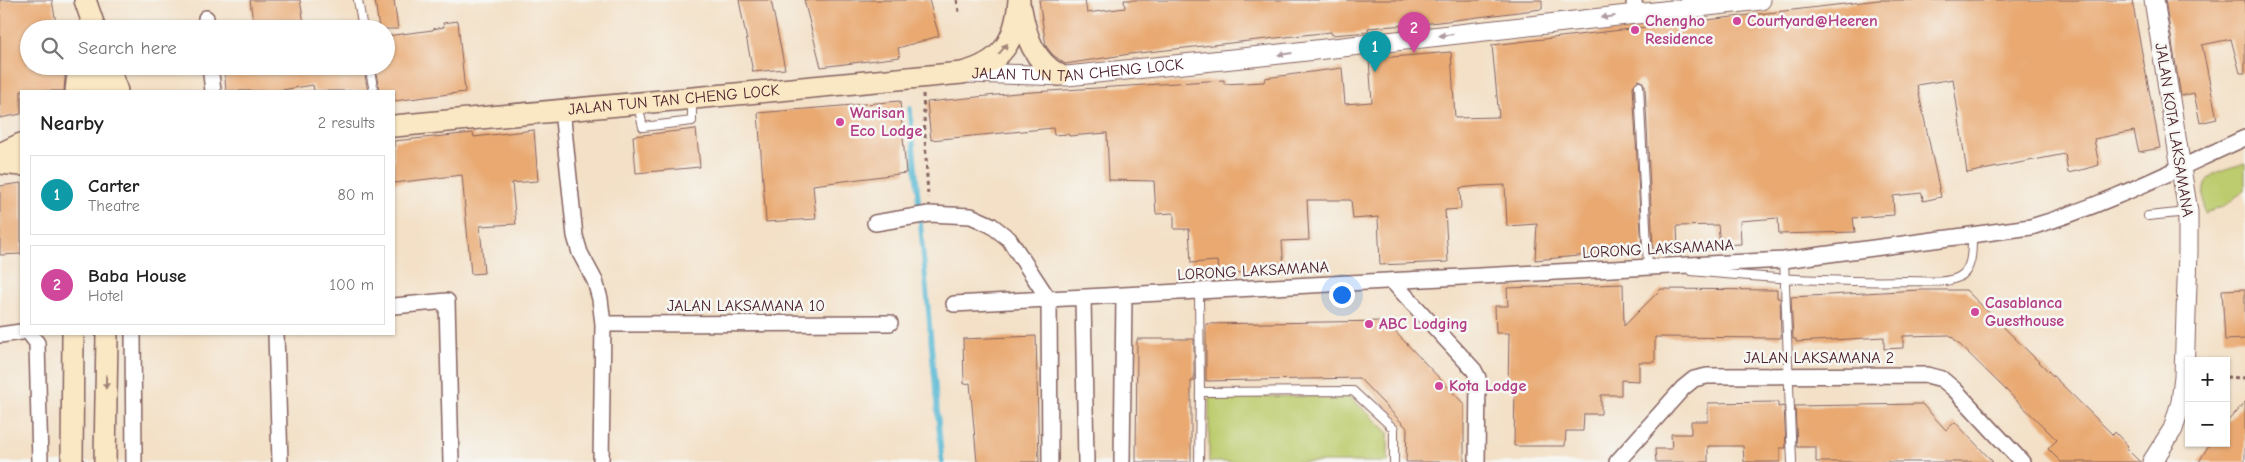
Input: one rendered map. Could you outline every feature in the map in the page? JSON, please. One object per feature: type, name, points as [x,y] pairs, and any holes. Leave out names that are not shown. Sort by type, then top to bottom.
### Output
[{"type":"main road","points":[[83,20],[84,0]]},
{"type":"main road","points":[[84,0],[87,20]]},
{"type":"main road","points":[[84,0],[92,20]]},
{"type":"main road","points":[[962,73],[989,63],[1002,52],[1010,41],[1015,28],[1019,0]]},
{"type":"main road","points":[[1019,0],[1023,21],[1034,52],[1041,63],[1059,75]]},
{"type":"main road","name":"JALAN TUN TAN CHENG LOCK","points":[[395,126],[962,73]]},
{"type":"main road","points":[[76,90],[78,75]]},
{"type":"main road","points":[[95,75],[97,90]]},
{"type":"main road","points":[[111,75],[117,90]]},
{"type":"main road","points":[[0,154],[20,144]]},
{"type":"main road","points":[[0,161],[20,158]]},
{"type":"main road","points":[[0,161],[20,165]]},
{"type":"main road","points":[[72,462],[73,335]]},
{"type":"main road","points":[[105,462],[106,335]]},
{"type":"street","name":"JALAN TUN TAN CHENG LOCK","points":[[962,73],[1077,75],[1271,55],[1634,7],[1760,0]]},
{"type":"street","name":"JALAN KOTA LAKSAMANA","points":[[2152,462],[2173,429],[2181,402],[2184,376],[2188,212],[2154,0]]},
{"type":"street","points":[[211,75],[213,90]]},
{"type":"street","points":[[562,110],[575,236],[580,253],[595,281],[600,299],[603,324],[601,462]]},
{"type":"street","name":"LORONG LAKSAMANA","points":[[954,304],[1784,260],[2031,227],[2070,215],[2181,168],[2245,138]]},
{"type":"street","points":[[875,223],[929,214],[971,216],[991,225],[1009,239],[1049,300],[1050,462]]},
{"type":"street","points":[[1392,281],[1474,370],[1478,378],[1477,462]]},
{"type":"street","points":[[1122,462],[1124,296]]},
{"type":"street","points":[[1084,298],[1086,462]]},
{"type":"street","points":[[395,306],[447,301],[451,462]]},
{"type":"street","name":"JALAN LAKSAMANA 10","points":[[603,324],[890,323]]},
{"type":"street","points":[[0,335],[20,332]]},
{"type":"street","points":[[31,335],[38,343],[40,462]]},
{"type":"street","points":[[133,335],[134,462]]},
{"type":"street","points":[[276,335],[280,462]]},
{"type":"street","name":"JALAN LAKSAMANA 2","points":[[1617,462],[1683,388],[1694,379],[1707,376],[1789,374],[1927,375],[1942,379],[1955,390],[2022,462]]},
{"type":"lane","points":[[358,0],[361,20]]},
{"type":"lane","points":[[371,75],[374,90]]},
{"type":"lane","points":[[1639,86],[1648,267],[1784,279],[1873,282],[1946,280],[1960,276],[1968,266],[1972,254],[1972,235]]},
{"type":"lane","points":[[2148,216],[2188,212]]},
{"type":"lane","points":[[1784,260],[1792,462]]},
{"type":"lane","points":[[1199,292],[1199,462]]},
{"type":"lane","points":[[1200,392],[1353,391],[1394,429],[1394,462]]},
{"type":"path","points":[[957,0],[959,12]]},
{"type":"path","points":[[923,76],[929,214]]},
{"type":"path","points":[[2230,377],[2245,378]]},
{"type":"green space","points":[[2245,163],[2245,190],[2223,207],[2205,213],[2204,190],[2210,177],[2215,173]]},
{"type":"green space","points":[[1349,396],[1388,432],[1388,462],[1209,462],[1209,397]]},
{"type":"building","points":[[0,0],[52,0],[55,20],[20,20],[20,75],[64,75],[64,90],[20,90],[20,114],[0,118]]},
{"type":"building","points":[[250,0],[300,0],[303,20],[253,20]]},
{"type":"building","points":[[375,0],[394,0],[398,29],[395,29],[395,20],[378,20]]},
{"type":"building","points":[[739,0],[771,0],[785,69],[753,72]]},
{"type":"building","points":[[804,0],[929,0],[939,36],[898,48],[900,57],[821,67]]},
{"type":"building","points":[[1039,0],[1085,0],[1087,13],[1125,8],[1124,0],[1542,0],[1542,9],[1431,23],[1368,28],[1369,32],[1332,35],[1331,32],[1130,54],[1065,64],[1052,54],[1046,46]]},
{"type":"building","points":[[1879,0],[2132,0],[2160,148],[2139,152],[2134,131],[2094,139],[2099,165],[2085,169],[2068,173],[2065,154],[1967,173],[1953,79],[1917,85],[1941,197],[1923,201],[1922,193],[1893,196],[1894,215],[1853,218],[1855,232],[1779,234],[1778,218],[1740,221],[1741,244],[1720,245],[1718,225],[1677,226],[1678,248],[1656,250],[1653,248],[1645,86],[1642,81],[1638,80],[1633,86],[1642,250],[1535,260],[1537,224],[1507,226],[1505,185],[1480,186],[1460,188],[1461,209],[1445,210],[1448,262],[1380,265],[1378,217],[1353,219],[1351,200],[1307,200],[1309,240],[1282,241],[1284,270],[1218,274],[1217,261],[1191,263],[1189,229],[1174,229],[1174,213],[1156,214],[1154,181],[1109,180],[1107,133],[1069,136],[1068,134],[1054,135],[1053,128],[931,140],[927,102],[1017,93],[1224,80],[1224,84],[1264,82],[1265,78],[1342,68],[1345,104],[1372,102],[1369,59],[1451,52],[1455,118],[1499,117],[1492,45]]},
{"type":"building","points":[[2165,0],[2245,0],[2245,73],[2240,73],[2231,39],[2202,45],[2217,119],[2200,123],[2194,93],[2181,96]]},
{"type":"building","points":[[458,21],[465,92],[395,101],[395,90],[379,90],[376,75],[395,75],[395,35],[433,30],[444,27],[443,23]]},
{"type":"building","points":[[225,75],[365,75],[368,90],[314,90],[313,85],[281,90],[226,90]]},
{"type":"building","points":[[900,101],[906,173],[813,185],[816,219],[766,222],[758,113]]},
{"type":"building","points":[[696,129],[700,167],[636,173],[633,136]]},
{"type":"building","points":[[534,130],[538,181],[512,183],[516,224],[480,226],[484,273],[471,274],[462,175],[395,183],[395,141],[473,133],[474,137]]},
{"type":"building","points":[[20,183],[20,254],[0,255],[0,186]]},
{"type":"building","points":[[1623,284],[1624,326],[1661,289],[1777,290],[1777,298],[1780,298],[1781,338],[1655,337],[1655,362],[1639,362],[1639,381],[1621,380],[1621,395],[1601,395],[1601,414],[1584,414],[1583,431],[1566,431],[1565,446],[1514,446],[1515,387],[1508,387],[1509,333],[1496,333],[1495,306],[1508,306],[1507,288]]},
{"type":"building","points":[[2245,289],[2245,339],[2225,340],[2222,290]]},
{"type":"building","points":[[1919,290],[1966,290],[2113,435],[2115,432],[2128,446],[2126,448],[2140,462],[2061,462],[2048,449],[2057,440],[1950,335],[1903,336],[1903,348],[1884,349],[1884,337],[1796,342],[1796,339],[1793,339],[1791,297]]},
{"type":"building","points":[[1385,321],[1464,404],[1464,462],[1406,462],[1407,428],[1359,378],[1206,381],[1206,324]]},
{"type":"building","points":[[1036,336],[1039,462],[977,462],[970,383],[964,384],[963,339]]},
{"type":"building","points":[[1137,339],[1194,339],[1194,381],[1191,381],[1191,462],[1136,462]]},
{"type":"building","points":[[1778,402],[1778,407],[1784,406],[1786,448],[1780,448],[1780,462],[1744,462],[1743,446],[1708,446],[1708,462],[1656,462],[1655,449],[1672,449],[1671,434],[1691,434],[1691,421],[1708,421],[1708,403]]},
{"type":"building","points":[[2245,402],[2245,462],[2199,462],[2208,447],[2230,447],[2230,419]]},
{"type":"building","points":[[1922,404],[1946,430],[1955,422],[1993,462],[1816,462],[1816,447],[1797,447],[1795,406]]},
{"type":"waterway","points":[[910,108],[942,462]]},
{"type":"place","name":"Courtyard@Heeren","points":[[1737,21]]},
{"type":"place","name":"Chengho Residence","points":[[1635,30]]},
{"type":"place","name":"Baba House","points":[[1414,53]]},
{"type":"place","name":"Carter","points":[[1375,72]]},
{"type":"place","name":"Warisan Eco Lodge","points":[[840,122]]},
{"type":"place","name":"Casablanca Guesthouse","points":[[1975,312]]},
{"type":"place","name":"ABC Lodging","points":[[1369,324]]},
{"type":"place","name":"Kota Lodge","points":[[1439,386]]}]
